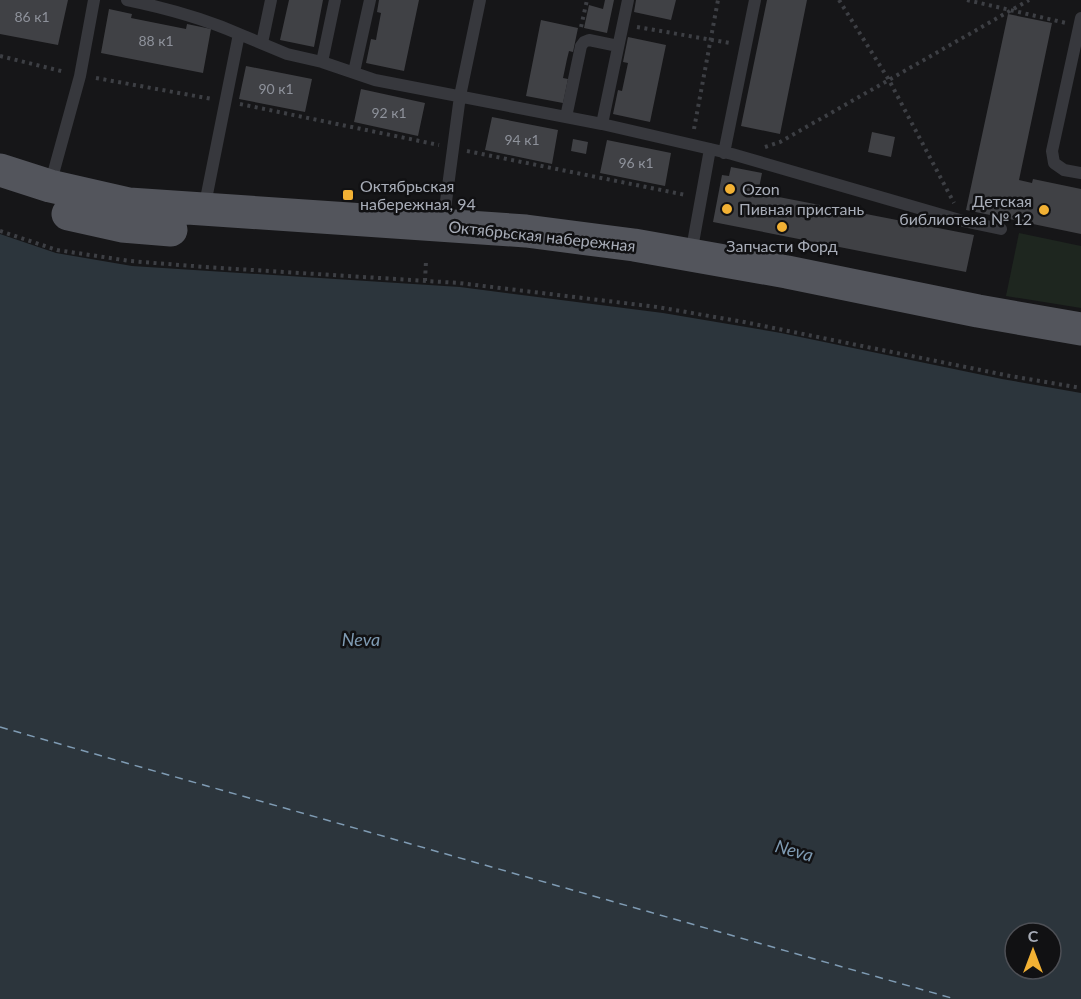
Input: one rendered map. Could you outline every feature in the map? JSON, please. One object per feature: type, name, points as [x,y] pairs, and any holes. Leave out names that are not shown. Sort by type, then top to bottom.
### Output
[{"type":"main road","name":"Октябрьская набережная","points":[[0,170],[50,186],[129,204],[547,234],[691,254],[1081,329]]},
{"type":"main road","name":"Октябрьская набережная","points":[[0,194],[44,208],[122,226],[525,253],[623,266],[784,294],[1081,351]]},
{"type":"lane","points":[[50,186],[80,75],[94,0]]},
{"type":"lane","points":[[127,0],[164,4],[287,54],[322,62],[375,80],[602,124],[728,153],[963,221],[1000,229]]},
{"type":"lane","points":[[262,43],[271,0]]},
{"type":"lane","points":[[322,62],[335,0]]},
{"type":"lane","points":[[354,72],[370,0]]},
{"type":"lane","points":[[443,225],[460,96],[480,0]]},
{"type":"lane","points":[[602,124],[628,0]]},
{"type":"lane","points":[[728,153],[755,0]]},
{"type":"lane","points":[[1080,22],[1052,151],[1054,163],[1064,170],[1081,173]]},
{"type":"lane","points":[[204,210],[239,33]]},
{"type":"lane","points":[[566,117],[581,46],[589,40],[618,46]]},
{"type":"lane","points":[[691,254],[710,149]]},
{"type":"path","points":[[584,42],[580,31],[587,0]]},
{"type":"path","points":[[691,145],[718,0]]},
{"type":"path","points":[[839,0],[889,80],[963,221]]},
{"type":"path","points":[[967,0],[1080,22]]},
{"type":"path","points":[[728,153],[780,142],[1029,0]]},
{"type":"path","points":[[623,25],[746,46]]},
{"type":"path","points":[[0,56],[80,75],[226,101],[701,198]]},
{"type":"path","points":[[0,231],[57,250],[130,261],[459,283],[657,307],[1081,388]]},
{"type":"path","points":[[425,281],[426,261]]},
{"type":"shaded area","points":[[1019,233],[1081,246],[1081,308],[1006,296]]},
{"type":"water","name":"Neva","points":[[0,234],[56,253],[132,266],[460,287],[663,313],[781,333],[1081,393],[1081,999],[0,999]]},
{"type":"building","points":[[0,0],[68,0],[58,45],[0,34]]},
{"type":"building","points":[[289,0],[323,0],[314,47],[280,40]]},
{"type":"building","points":[[379,0],[419,0],[404,71],[366,63],[371,39],[376,40],[381,13],[377,12]]},
{"type":"building","points":[[605,0],[614,0],[607,33],[584,28],[589,5],[603,9]]},
{"type":"building","points":[[636,0],[676,0],[671,20],[634,12]]},
{"type":"building","points":[[767,0],[807,0],[780,134],[741,126]]},
{"type":"building","points":[[109,9],[132,14],[131,18],[186,29],[187,24],[211,29],[203,73],[101,53]]},
{"type":"building","points":[[1008,14],[1052,23],[1019,180],[1032,183],[1033,179],[1081,189],[1081,234],[966,210]]},
{"type":"building","points":[[541,20],[578,28],[573,52],[569,51],[563,78],[568,79],[563,103],[526,96]]},
{"type":"building","points":[[628,37],[666,45],[650,122],[613,114],[618,90],[622,91],[628,63],[623,62]]},
{"type":"building","points":[[246,66],[312,79],[305,112],[239,99]]},
{"type":"building","points":[[361,89],[425,103],[418,136],[354,122]]},
{"type":"building","points":[[492,117],[558,130],[552,164],[485,150]]},
{"type":"building","points":[[872,132],[895,137],[891,157],[868,152]]},
{"type":"building","points":[[573,139],[588,142],[586,154],[571,151]]},
{"type":"building","points":[[607,140],[671,153],[665,186],[600,173]]},
{"type":"building","points":[[731,167],[762,173],[758,193],[974,235],[966,272],[713,222],[722,175],[729,176]]},
{"type":"ferry route","points":[[0,727],[955,999]]},
{"type":"place","name":"Ozon","points":[[730,189]]},
{"type":"place","name":"Октябрьская набережная, 94","points":[[348,195]]},
{"type":"place","name":"Пивная пристань","points":[[727,209]]},
{"type":"place","name":"Детская библиотека № 12","points":[[1044,210]]},
{"type":"place","name":"Запчасти Форд","points":[[782,227]]}]
